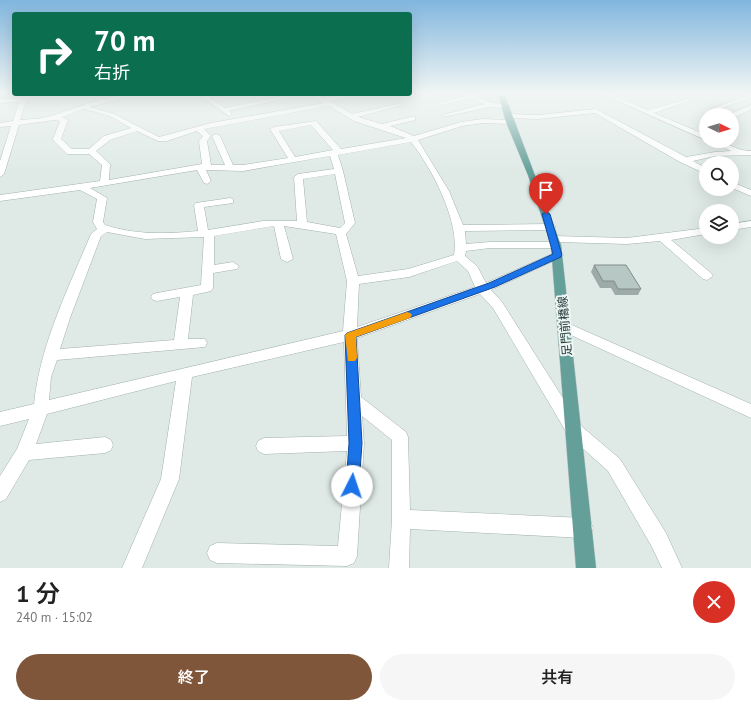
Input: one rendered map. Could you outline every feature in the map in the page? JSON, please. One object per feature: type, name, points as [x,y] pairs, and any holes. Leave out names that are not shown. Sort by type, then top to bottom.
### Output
[{"type":"main road","name":"足門前橋線","points":[[510,120],[555,242],[565,327],[586,568]]},
{"type":"street","points":[[0,174],[18,120]]},
{"type":"street","points":[[0,125],[43,120]]},
{"type":"street","points":[[62,120],[64,120],[57,139],[70,152],[91,150],[107,138],[138,128]]},
{"type":"street","points":[[121,120],[158,139],[164,139],[198,128],[234,120]]},
{"type":"street","points":[[360,120],[383,126],[413,138],[441,182],[458,228],[460,253],[473,269],[482,288],[498,304],[574,430],[614,465],[659,540],[672,568]]},
{"type":"street","points":[[383,126],[407,120]]},
{"type":"street","points":[[0,198],[81,187],[203,167],[250,167],[336,153],[413,138],[461,124],[489,120]]},
{"type":"street","points":[[611,120],[699,167]]},
{"type":"street","points":[[666,120],[699,134]]},
{"type":"street","points":[[217,552],[347,556],[356,443],[350,335],[353,281],[350,264],[341,234],[350,223],[336,153],[313,123],[274,129],[293,160]]},
{"type":"street","points":[[198,128],[206,136],[202,141],[203,167],[207,181]]},
{"type":"street","points":[[694,132],[699,131]]},
{"type":"street","points":[[216,136],[230,167]]},
{"type":"street","points":[[730,148],[741,153],[751,161]]},
{"type":"street","points":[[91,150],[106,164],[104,183]]},
{"type":"street","points":[[674,162],[715,154],[751,153]]},
{"type":"street","points":[[302,226],[298,177],[339,171]]},
{"type":"street","points":[[81,187],[102,198],[98,222],[105,229],[117,232],[160,237],[206,233],[278,223],[342,232]]},
{"type":"street","points":[[739,188],[751,193]]},
{"type":"street","points":[[157,297],[207,288],[208,270],[206,233],[199,205],[230,201]]},
{"type":"street","points":[[278,223],[287,259]]},
{"type":"street","points":[[739,226],[751,224]]},
{"type":"street","points":[[458,228],[555,242]]},
{"type":"street","points":[[0,493],[24,453],[41,408],[44,378],[82,266],[96,234],[105,229]]},
{"type":"street","points":[[353,281],[409,273],[460,253],[490,245],[627,241],[663,238],[699,232]]},
{"type":"street","points":[[663,238],[707,276]]},
{"type":"street","points":[[0,419],[185,373],[350,335],[482,288],[555,242]]},
{"type":"street","points":[[208,270],[234,266]]},
{"type":"street","points":[[180,345],[186,291]]},
{"type":"street","points":[[565,327],[751,411]]},
{"type":"street","points":[[51,355],[200,343]]},
{"type":"street","points":[[132,568],[170,479],[185,373]]},
{"type":"street","points":[[354,400],[400,438],[401,519],[399,568]]},
{"type":"street","points":[[264,446],[356,443]]},
{"type":"street","points":[[24,453],[105,445]]},
{"type":"street","points":[[401,519],[583,528]]},
{"type":"building","points":[[594,265],[626,265],[641,289],[618,289],[614,281],[603,281]]},
{"type":"slow traffic","points":[[351,358],[350,335],[407,315]]},
{"type":"route","points":[[352,486],[356,443],[350,335],[492,285],[558,255],[546,214]]}]
